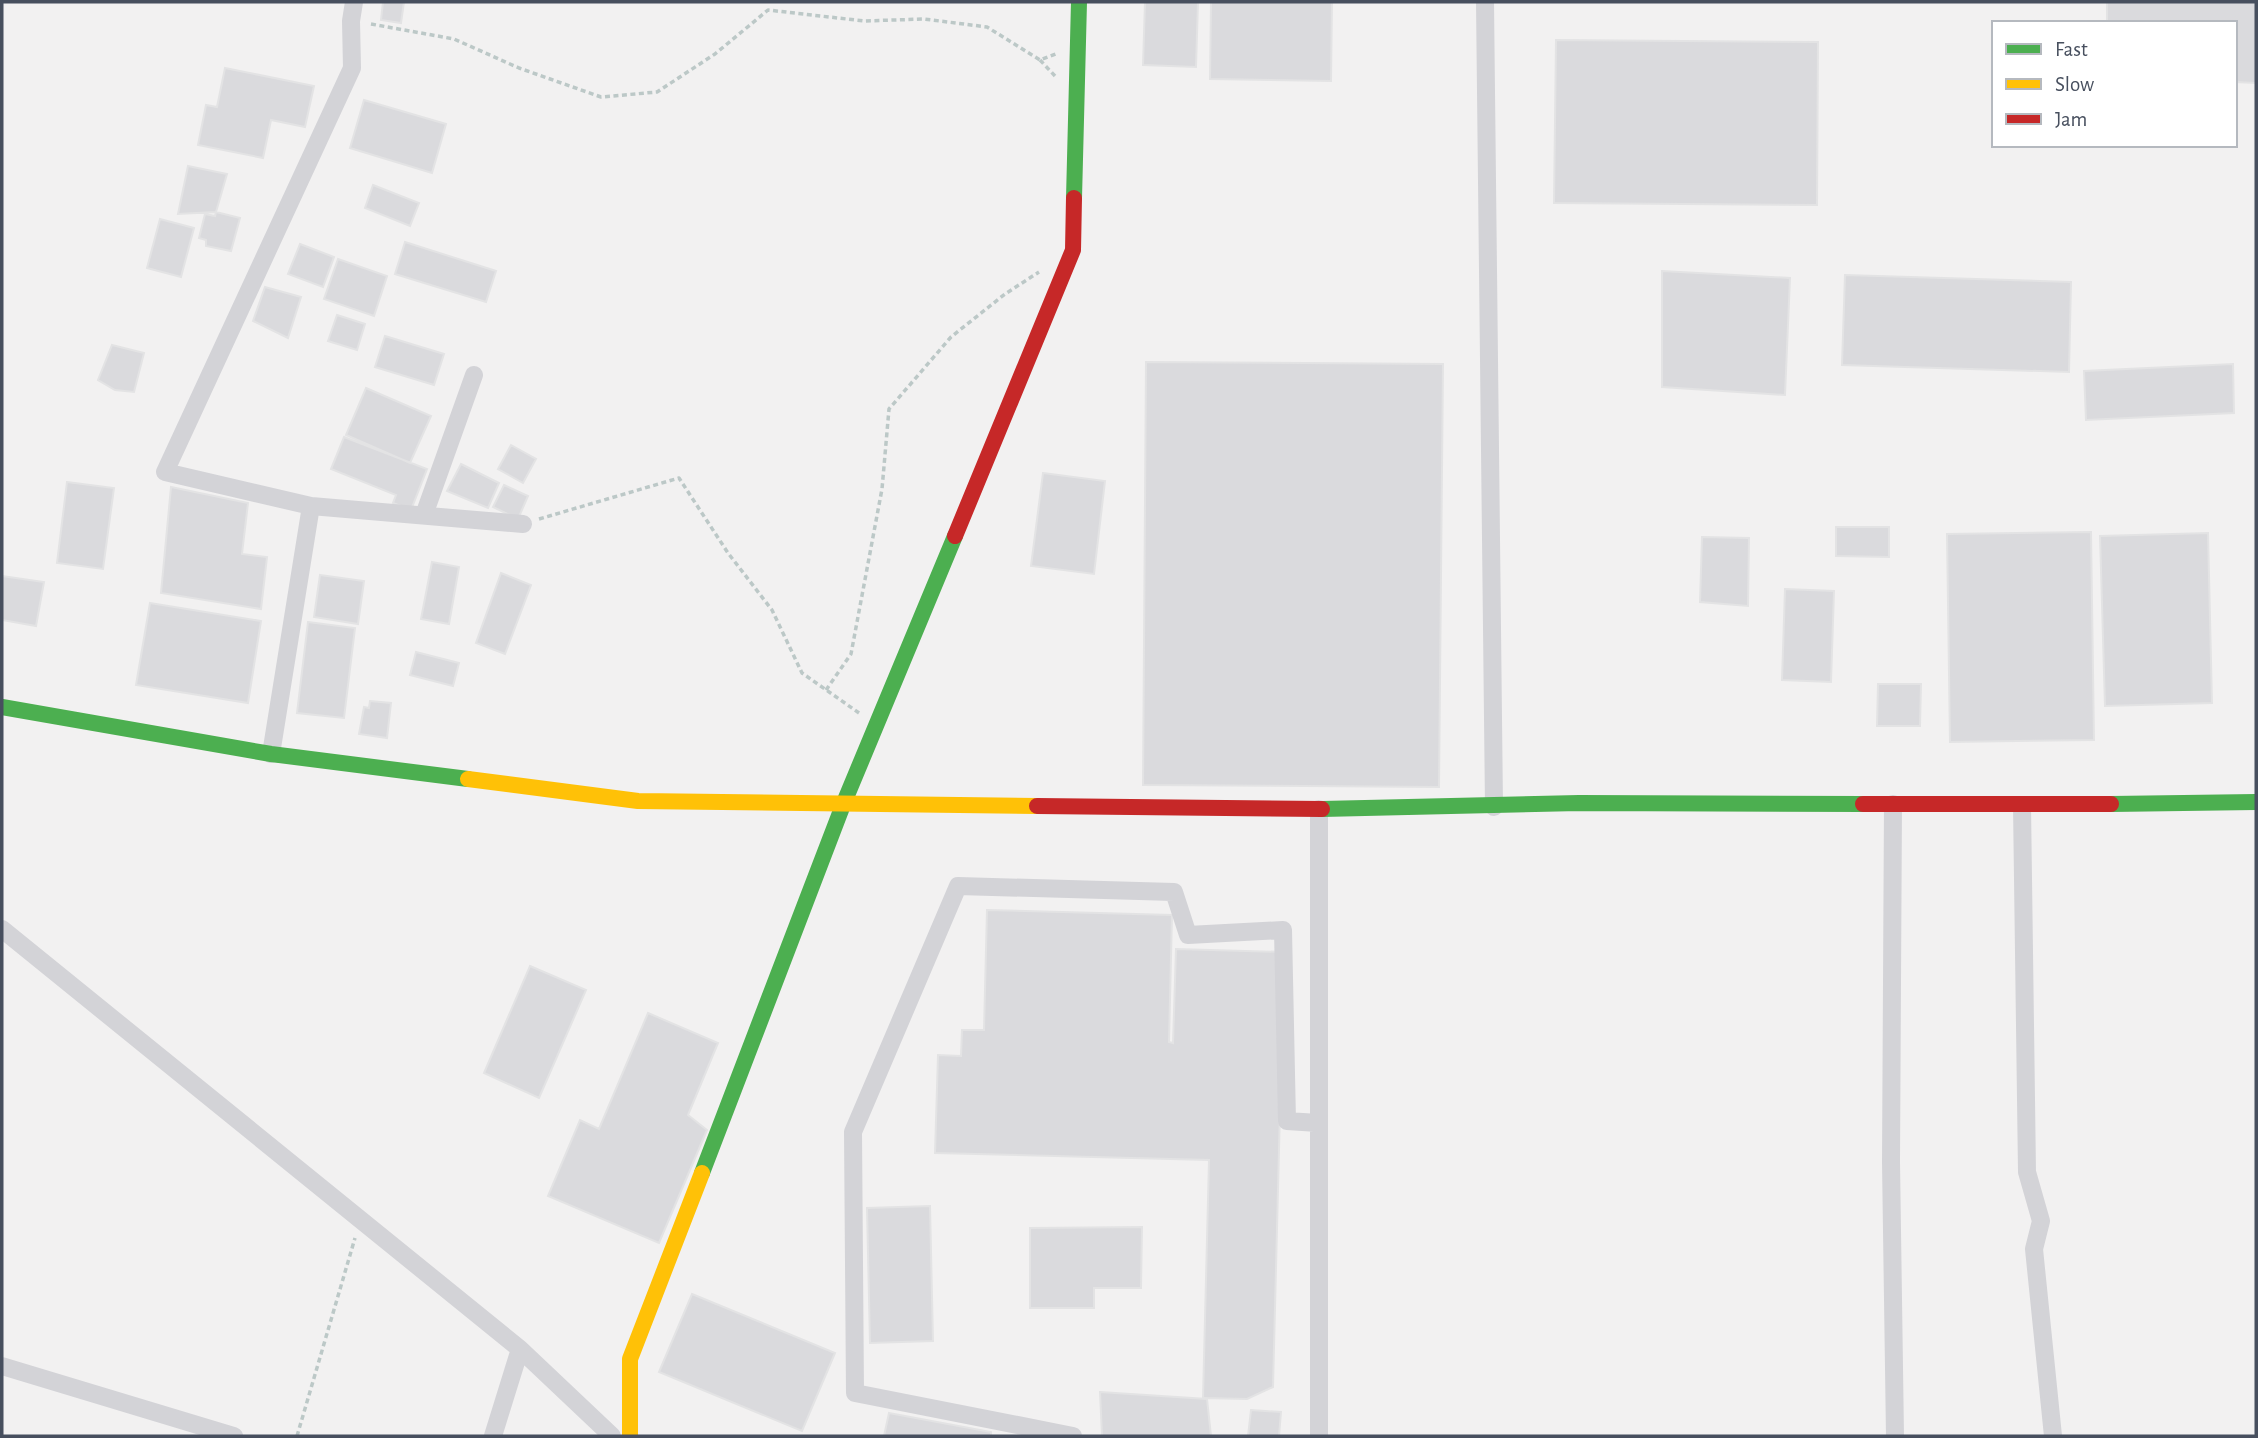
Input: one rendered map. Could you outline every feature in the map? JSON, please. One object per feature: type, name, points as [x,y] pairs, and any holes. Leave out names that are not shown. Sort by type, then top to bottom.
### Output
[{"type":"main road","points":[[630,1436],[631,1359],[843,805],[1073,250],[1079,2]]},
{"type":"main road","points":[[2,707],[271,754],[638,801],[1319,809],[1579,803],[2022,805],[2256,802]]},
{"type":"street","points":[[354,2],[351,22],[352,68],[165,472],[311,506],[523,524]]},
{"type":"street","points":[[1485,2],[1494,807]]},
{"type":"street","points":[[424,515],[474,375]]},
{"type":"street","points":[[271,754],[311,506]]},
{"type":"street","points":[[1892,804],[1891,1162],[1895,1436]]},
{"type":"street","points":[[2022,805],[2027,1172],[2041,1221],[2034,1249],[2053,1436]]},
{"type":"street","points":[[1319,809],[1319,1436]]},
{"type":"street","points":[[1073,1436],[855,1393],[853,1132],[958,886],[1174,892],[1188,935],[1283,930],[1287,1121],[1318,1123]]},
{"type":"street","points":[[2,929],[520,1349],[612,1436]]},
{"type":"street","points":[[493,1436],[520,1349]]},
{"type":"street","points":[[2,1366],[234,1436]]},
{"type":"path","points":[[351,22],[454,38],[519,68],[601,97],[657,92],[715,54],[768,9],[864,21],[924,19],[987,27],[1040,60],[1078,46]]},
{"type":"path","points":[[826,690],[851,654],[883,489],[889,410],[951,337],[1005,294],[1073,250]]},
{"type":"path","points":[[523,524],[680,478],[728,554],[772,611],[802,673],[876,726]]},
{"type":"path","points":[[297,1436],[357,1232]]},
{"type":"building","points":[[383,2],[404,2],[401,23],[381,20]]},
{"type":"building","points":[[1145,2],[1198,2],[1196,67],[1143,65]]},
{"type":"building","points":[[1211,2],[1332,2],[1331,81],[1210,79]]},
{"type":"building","points":[[2107,2],[2256,2],[2256,83],[2237,82],[2237,21],[2107,21]]},
{"type":"building","points":[[1556,40],[1818,42],[1817,205],[1554,203]]},
{"type":"building","points":[[225,68],[314,86],[305,127],[271,120],[263,158],[198,145],[206,105],[217,107]]},
{"type":"building","points":[[364,100],[446,124],[432,173],[350,148]]},
{"type":"building","points":[[188,166],[227,174],[216,212],[178,214]]},
{"type":"building","points":[[373,185],[419,203],[410,226],[365,208]]},
{"type":"building","points":[[216,212],[240,218],[231,251],[206,246],[206,240],[199,238],[205,214],[215,216]]},
{"type":"building","points":[[160,219],[194,228],[181,277],[147,268]]},
{"type":"building","points":[[405,242],[496,271],[486,302],[395,274]]},
{"type":"building","points":[[300,244],[334,257],[323,287],[288,274]]},
{"type":"building","points":[[338,259],[387,276],[374,316],[324,299]]},
{"type":"building","points":[[1662,271],[1790,278],[1785,395],[1662,387]]},
{"type":"building","points":[[1845,275],[2071,282],[2069,372],[1842,365]]},
{"type":"building","points":[[265,287],[301,297],[288,338],[253,321]]},
{"type":"building","points":[[337,315],[365,324],[357,350],[328,341]]},
{"type":"building","points":[[385,336],[444,354],[434,385],[375,367]]},
{"type":"building","points":[[112,345],[144,353],[134,392],[115,390],[98,380]]},
{"type":"building","points":[[1146,362],[1443,364],[1439,787],[1143,785]]},
{"type":"building","points":[[2233,364],[2234,413],[2086,420],[2084,371]]},
{"type":"building","points":[[366,388],[431,416],[410,463],[346,435]]},
{"type":"building","points":[[344,437],[427,469],[411,510],[393,503],[396,495],[331,469]]},
{"type":"building","points":[[511,445],[536,459],[523,483],[498,469]]},
{"type":"building","points":[[461,464],[499,483],[488,508],[447,491]]},
{"type":"building","points":[[1043,473],[1105,481],[1094,574],[1031,566]]},
{"type":"building","points":[[67,482],[114,488],[103,569],[57,563]]},
{"type":"building","points":[[504,485],[528,496],[518,519],[493,507]]},
{"type":"building","points":[[171,487],[248,503],[242,554],[267,557],[261,609],[161,593]]},
{"type":"building","points":[[1836,527],[1889,527],[1889,557],[1836,556]]},
{"type":"building","points":[[2091,532],[2094,740],[1950,742],[1947,534]]},
{"type":"building","points":[[2208,533],[2212,703],[2105,706],[2100,536]]},
{"type":"building","points":[[1702,537],[1749,538],[1748,606],[1700,602]]},
{"type":"building","points":[[432,562],[459,567],[449,624],[421,619]]},
{"type":"building","points":[[501,573],[531,585],[505,654],[476,643]]},
{"type":"building","points":[[320,575],[364,581],[358,624],[314,617]]},
{"type":"building","points":[[2,576],[44,582],[36,626],[2,620]]},
{"type":"building","points":[[1785,589],[1834,591],[1831,682],[1782,680]]},
{"type":"building","points":[[150,603],[261,621],[248,703],[136,685]]},
{"type":"building","points":[[308,622],[355,628],[344,718],[297,713]]},
{"type":"building","points":[[416,652],[459,663],[453,686],[410,675]]},
{"type":"building","points":[[1878,684],[1921,684],[1920,726],[1877,726]]},
{"type":"building","points":[[370,701],[391,703],[387,738],[359,734],[364,707],[369,708]]},
{"type":"building","points":[[987,910],[1172,915],[1169,1042],[1173,1043],[1176,949],[1284,952],[1273,1387],[1247,1399],[1203,1398],[1209,1160],[935,1153],[938,1055],[961,1056],[962,1030],[984,1030]]},
{"type":"building","points":[[530,966],[586,990],[539,1098],[484,1073]]},
{"type":"building","points":[[648,1013],[718,1043],[688,1115],[707,1130],[659,1243],[548,1196],[580,1120],[599,1129]]},
{"type":"building","points":[[930,1206],[933,1341],[870,1343],[867,1208]]},
{"type":"building","points":[[1142,1227],[1141,1288],[1094,1288],[1094,1308],[1030,1308],[1030,1228]]},
{"type":"building","points":[[692,1294],[835,1353],[802,1431],[659,1372]]},
{"type":"building","points":[[1100,1392],[1207,1399],[1211,1436],[1102,1436]]},
{"type":"building","points":[[1251,1410],[1281,1412],[1279,1436],[1248,1436]]},
{"type":"building","points":[[889,1413],[991,1432],[991,1436],[884,1436]]},
{"type":"traffic: fast","points":[[1074,198],[1079,2]]},
{"type":"traffic: fast","points":[[702,1173],[843,805],[955,536]]},
{"type":"traffic: fast","points":[[2,707],[271,754],[468,779]]},
{"type":"traffic: fast","points":[[2111,804],[2256,802]]},
{"type":"traffic: fast","points":[[1322,809],[1579,803],[1863,804]]},
{"type":"traffic: slow","points":[[468,779],[638,801],[1037,806]]},
{"type":"traffic: slow","points":[[630,1436],[630,1359],[702,1173]]},
{"type":"traffic: jam","points":[[955,536],[1073,250],[1074,198]]},
{"type":"traffic: jam","points":[[1863,804],[2111,804]]},
{"type":"traffic: jam","points":[[1037,806],[1322,809]]}]
